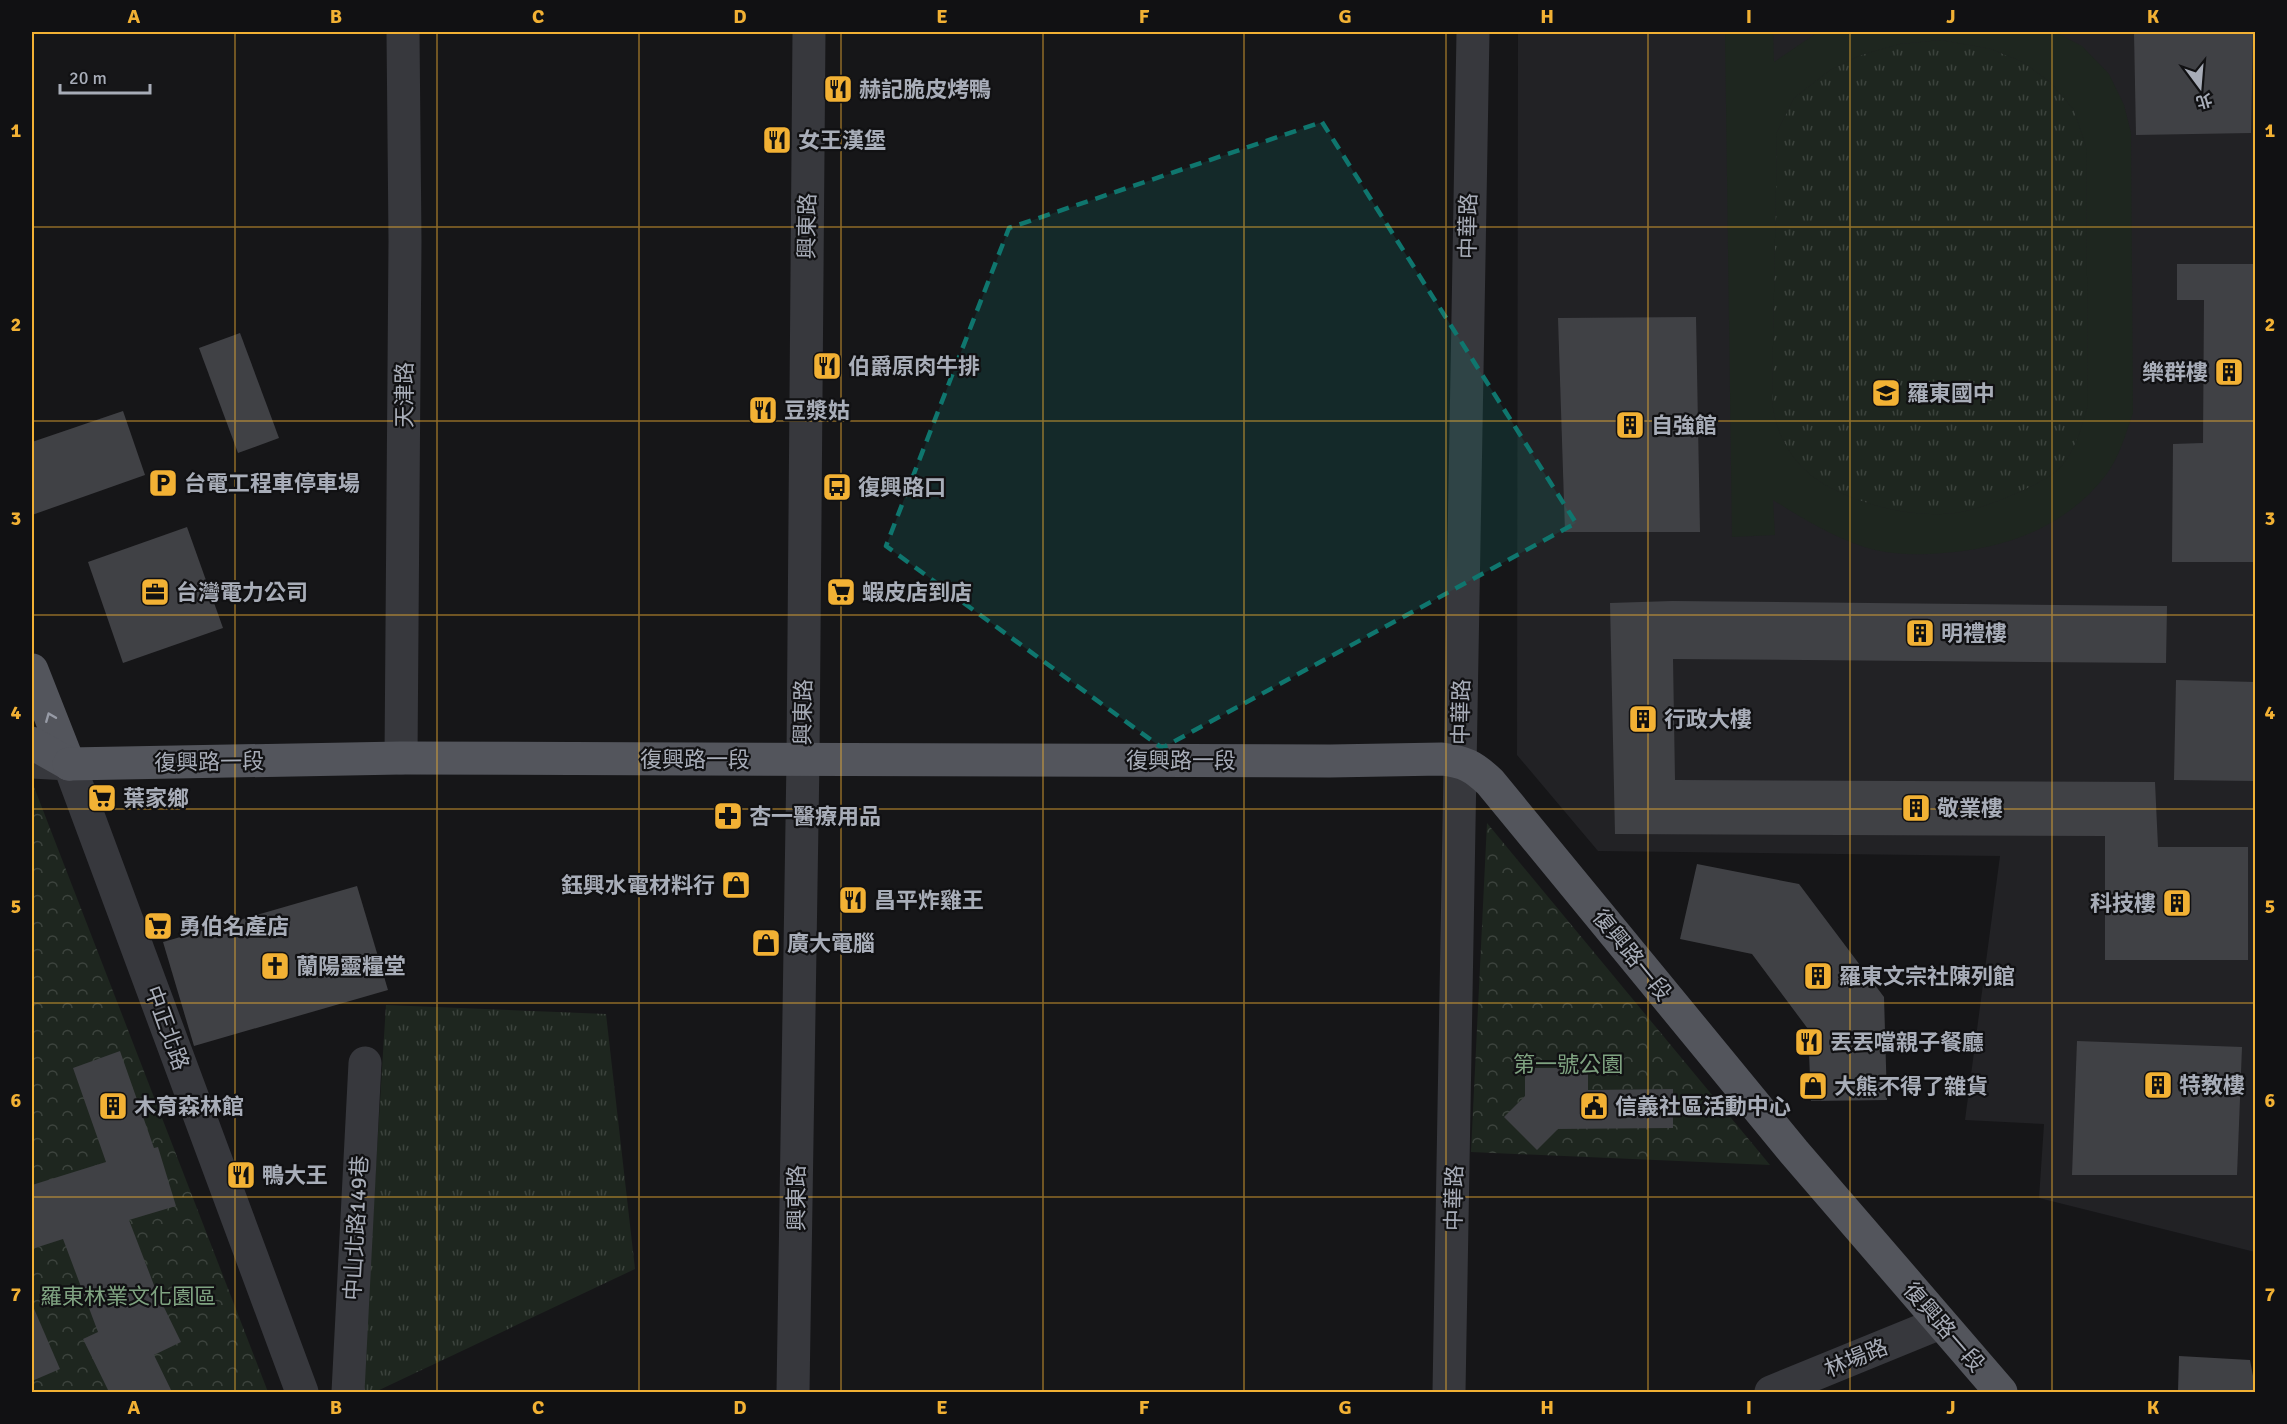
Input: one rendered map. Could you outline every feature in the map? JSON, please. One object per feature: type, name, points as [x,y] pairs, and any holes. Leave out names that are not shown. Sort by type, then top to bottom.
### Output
[{"type":"main road","name":"中正北路","points":[[32,670],[69,764]]},
{"type":"main road","points":[[32,743],[69,764]]},
{"type":"main road","name":"復興路一段","points":[[69,764],[401,758],[1330,761],[1442,759],[1460,761],[1474,767],[1490,782],[1794,1152],[2001,1392]]},
{"type":"street","name":"天津路","points":[[401,758],[405,241],[403,32]]},
{"type":"street","name":"興東路","points":[[794,1392],[803,759],[809,32]]},
{"type":"street","name":"中華路","points":[[1449,1392],[1473,32]]},
{"type":"street","points":[[32,762],[69,764]]},
{"type":"street","name":"中正北路","points":[[69,764],[302,1392]]},
{"type":"street","name":"中山北路149巷","points":[[348,1392],[365,1063]]},
{"type":"street","name":"林場路","points":[[1772,1392],[1940,1323]]},
{"type":"highlighted area","points":[[1322,122],[1576,523],[1162,748],[886,546],[1009,228]]},
{"type":"shaded area","name":"羅東國中","points":[[1518,32],[2255,32],[2255,1252],[2039,1198],[2044,1124],[1965,1120],[2000,856],[1598,851],[1517,755]]},
{"type":"green space","points":[[1725,32],[1773,32],[1774,62],[1818,32],[2055,32],[2082,46],[2109,74],[2124,105],[2131,133],[2133,413],[2111,468],[2073,509],[2053,521],[2012,540],[1966,551],[1917,554],[1875,550],[1835,535],[1773,500],[1775,535],[1732,537]],"holes":[[[1941,40],[1991,49],[2023,62],[2050,82],[2074,110],[2086,147],[2088,405],[2068,457],[2059,469],[2042,481],[1997,501],[1961,512],[1921,514],[1898,511],[1853,498],[1814,478],[1794,458],[1777,426],[1772,399],[1777,132],[1794,98],[1830,70],[1861,55],[1900,44]]]},
{"type":"green space","points":[[1941,40],[1991,49],[2023,62],[2050,82],[2074,110],[2086,147],[2088,405],[2072,450],[2054,473],[2017,493],[1983,506],[1961,512],[1921,514],[1898,511],[1853,498],[1814,478],[1794,458],[1777,426],[1772,399],[1777,132],[1794,98],[1830,70],[1861,55],[1900,44]]},
{"type":"green space","name":"羅東林業文化園區","points":[[34,787],[268,1392],[32,1392],[32,788]]},
{"type":"green space","name":"第一號公園","points":[[1487,823],[1770,1165],[1471,1152]]},
{"type":"green space","points":[[386,1005],[606,1014],[635,1269],[375,1392],[362,1392]]},
{"type":"building","points":[[2134,32],[2253,32],[2251,133],[2136,135]]},
{"type":"building","name":"樂群樓","points":[[2177,264],[2256,264],[2256,562],[2172,562],[2173,444],[2203,443],[2204,300],[2177,300]]},
{"type":"building","name":"自強館","points":[[1696,317],[1700,532],[1565,532],[1558,318]]},
{"type":"building","points":[[240,333],[279,438],[238,453],[199,348]]},
{"type":"building","points":[[123,411],[145,475],[32,515],[32,442]]},
{"type":"building","name":"台灣電力公司","points":[[187,527],[223,628],[123,663],[88,562]]},
{"type":"building","points":[[1672,601],[2167,606],[2166,663],[1673,659],[1675,780],[2155,782],[2158,847],[2248,847],[2248,960],[2105,960],[2105,836],[1615,834],[1610,603]]},
{"type":"building","points":[[2176,680],[2256,682],[2256,781],[2174,780]]},
{"type":"building","name":"羅東文宗社陳列館","points":[[1697,864],[1799,884],[1884,997],[1887,1100],[1811,1101],[1808,1029],[1752,954],[1680,939]]},
{"type":"building","name":"蘭陽靈糧堂","points":[[357,886],[388,990],[194,1046],[163,942]]},
{"type":"building","name":"特教樓","points":[[2077,1041],[2242,1047],[2237,1175],[2072,1175]]},
{"type":"building","points":[[120,1051],[154,1148],[158,1147],[176,1206],[129,1220],[157,1293],[181,1342],[154,1355],[172,1392],[109,1392],[83,1339],[98,1332],[63,1239],[32,1249],[32,1185],[106,1162],[73,1068]]},
{"type":"building","name":"信義社區活動中心","points":[[1525,1068],[1588,1068],[1588,1090],[1673,1089],[1673,1128],[1558,1129],[1537,1150],[1504,1117],[1525,1096]]},
{"type":"building","points":[[32,1304],[60,1369],[32,1381]]},
{"type":"building","points":[[2179,1356],[2250,1360],[2256,1392],[2178,1392]]},
{"type":"place","name":"赫記脆皮烤鴨","points":[[838,89]]},
{"type":"place","name":"女王漢堡","points":[[777,140]]},
{"type":"place","name":"伯爵原肉牛排","points":[[827,366]]},
{"type":"place","name":"樂群樓","points":[[2229,372]]},
{"type":"place","name":"羅東國中","points":[[1886,393]]},
{"type":"place","name":"豆漿姑","points":[[763,410]]},
{"type":"place","name":"自強館","points":[[1630,425]]},
{"type":"place","name":"台電工程車停車場","points":[[163,483]]},
{"type":"place","name":"復興路口","points":[[837,487]]},
{"type":"place","name":"台灣電力公司","points":[[155,592]]},
{"type":"place","name":"蝦皮店到店","points":[[841,592]]},
{"type":"place","name":"明禮樓","points":[[1920,633]]},
{"type":"place","name":"行政大樓","points":[[1643,719]]},
{"type":"place","name":"葉家鄉","points":[[102,798]]},
{"type":"place","name":"敬業樓","points":[[1916,808]]},
{"type":"place","name":"杏一醫療用品","points":[[728,816]]},
{"type":"place","name":"鈺興水電材料行","points":[[736,885]]},
{"type":"place","name":"昌平炸雞王","points":[[853,900]]},
{"type":"place","name":"科技樓","points":[[2177,903]]},
{"type":"place","name":"勇伯名產店","points":[[158,926]]},
{"type":"place","name":"廣大電腦","points":[[766,943]]},
{"type":"place","name":"蘭陽靈糧堂","points":[[275,966]]},
{"type":"place","name":"羅東文宗社陳列館","points":[[1818,976]]},
{"type":"place","name":"丟丟噹親子餐廳","points":[[1809,1042]]},
{"type":"place","name":"特教樓","points":[[2158,1085]]},
{"type":"place","name":"大熊不得了雜貨","points":[[1813,1086]]},
{"type":"place","name":"木育森林館","points":[[113,1106]]},
{"type":"place","name":"信義社區活動中心","points":[[1594,1106]]},
{"type":"place","name":"鴨大王","points":[[241,1175]]}]
